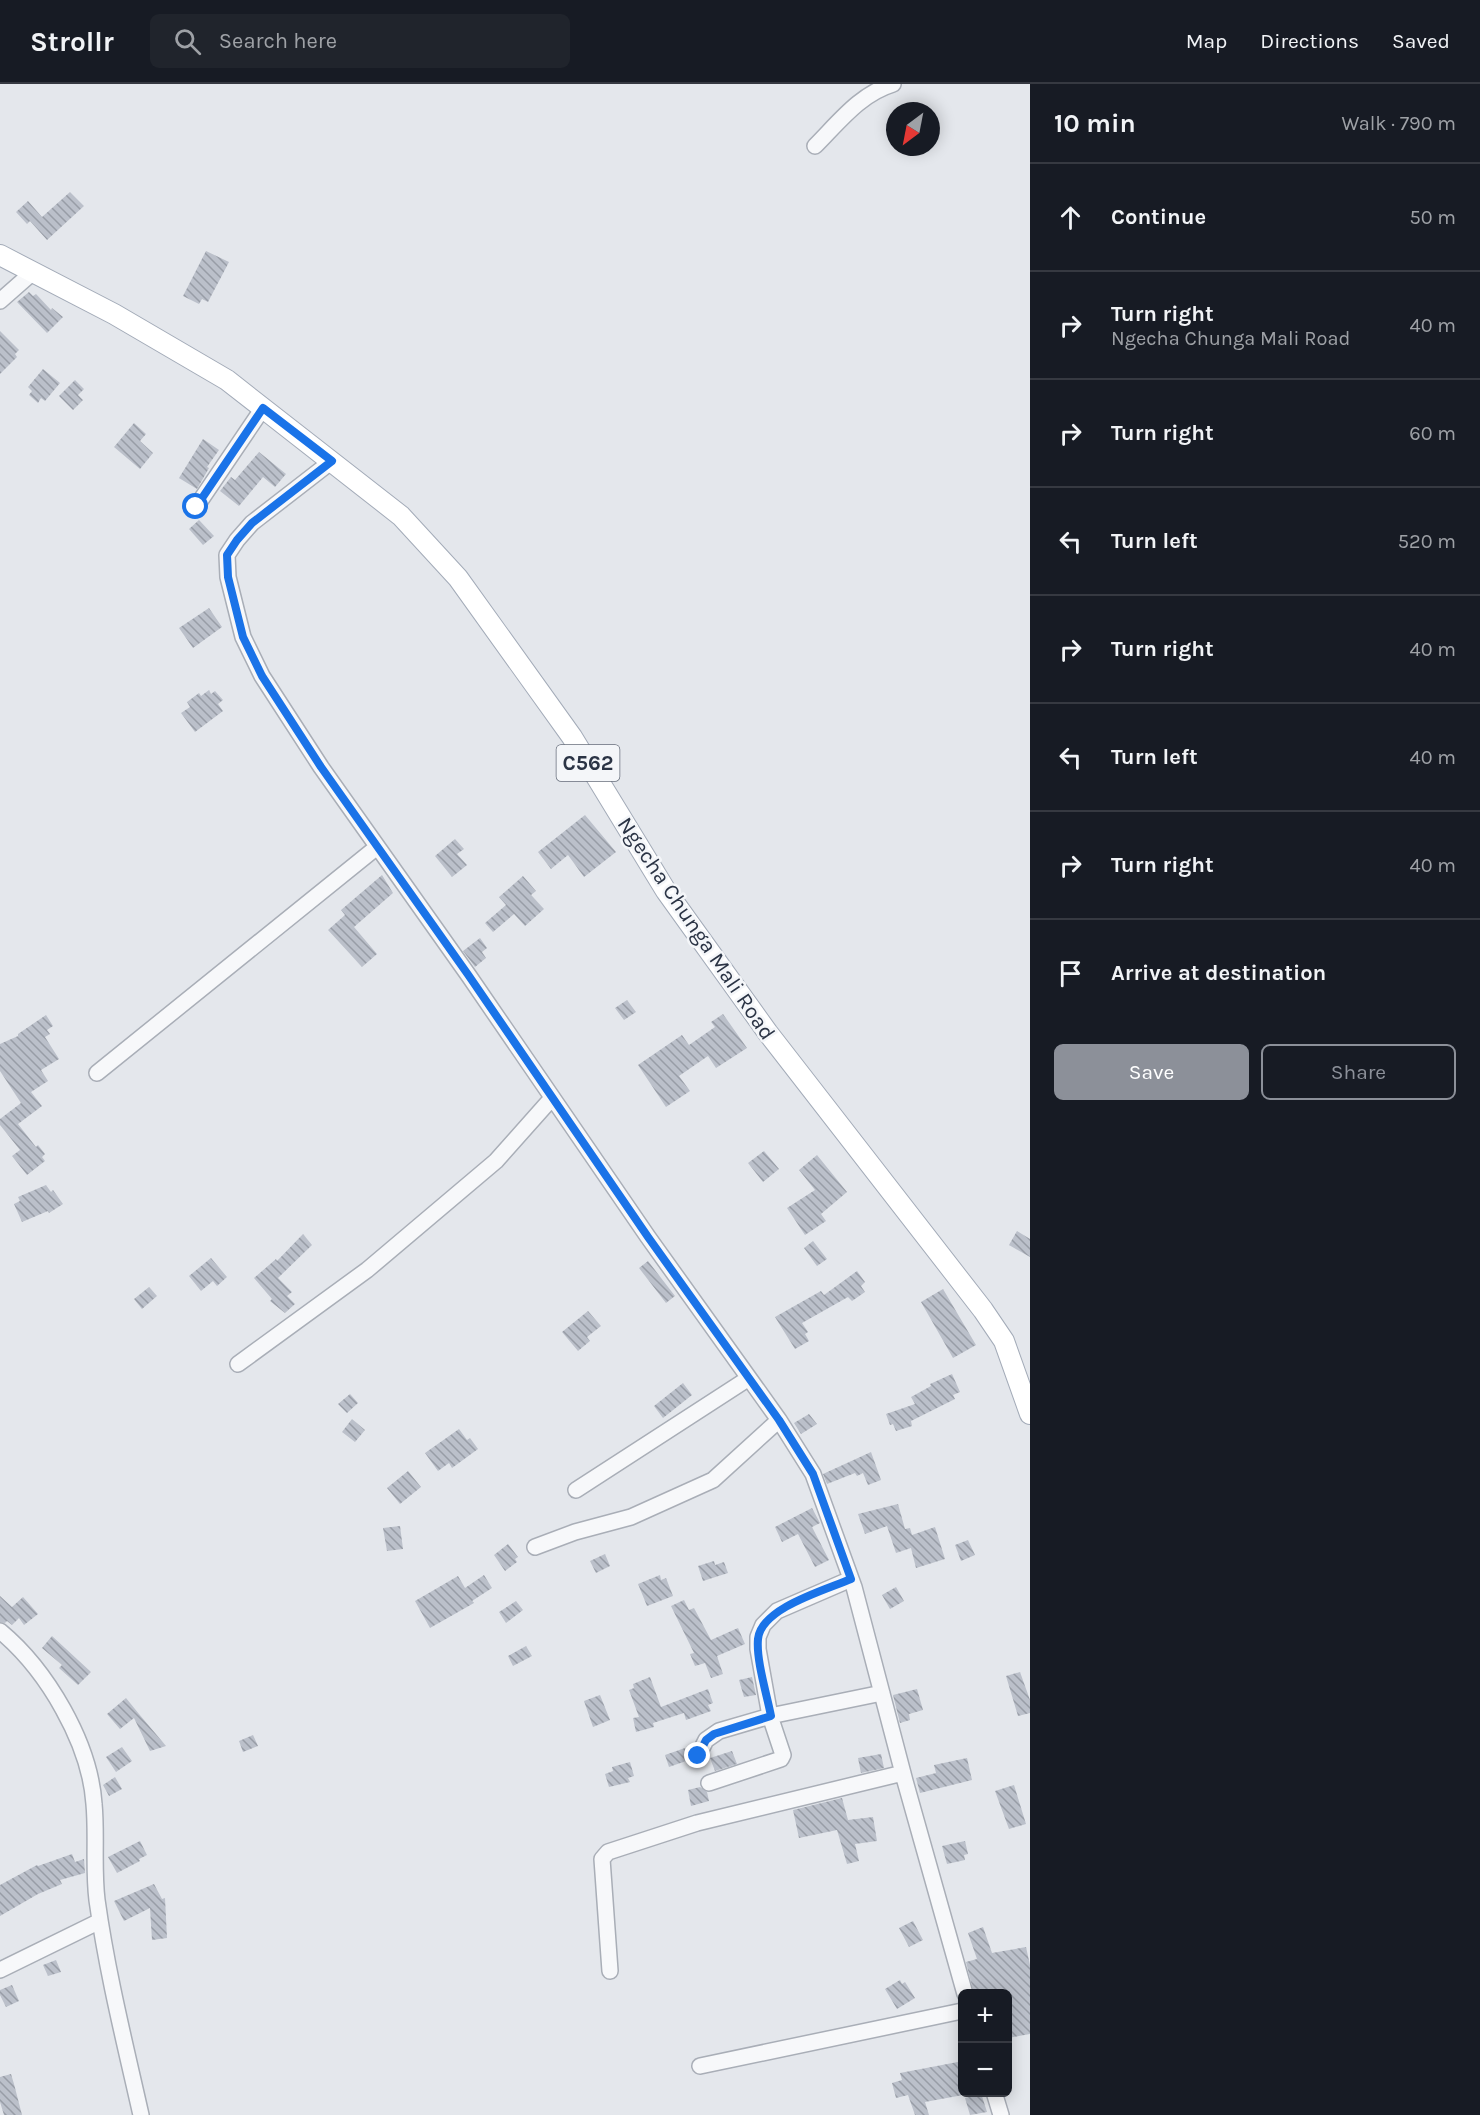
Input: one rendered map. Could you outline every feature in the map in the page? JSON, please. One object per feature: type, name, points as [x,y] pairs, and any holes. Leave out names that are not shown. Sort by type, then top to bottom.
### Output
[{"type":"main road","name":"Ngecha Chunga Mali Road","points":[[0,255],[114,314],[227,380],[400,516],[458,578],[572,737],[666,891],[754,1014],[983,1310],[1004,1341],[1030,1414]]},
{"type":"street","points":[[815,146],[864,97],[878,88],[893,84]]},
{"type":"street","points":[[0,301],[33,272]]},
{"type":"street","points":[[196,507],[263,408]]},
{"type":"street","points":[[332,461],[252,523],[227,555],[228,577],[243,637],[262,676],[321,767],[779,1420],[813,1474],[851,1579],[964,1989]]},
{"type":"street","points":[[97,1073],[377,847]]},
{"type":"street","points":[[238,1364],[367,1270],[496,1161],[552,1098]]},
{"type":"street","points":[[576,1490],[749,1378]]},
{"type":"street","points":[[535,1547],[575,1532],[631,1517],[713,1480],[779,1420]]},
{"type":"street","points":[[709,1783],[781,1759],[783,1755],[771,1716],[758,1650],[758,1637],[763,1625],[777,1611],[851,1579]]},
{"type":"street","points":[[0,1631],[8,1637],[46,1681],[84,1751],[94,1802],[96,1897],[107,1965],[141,2115]]},
{"type":"street","points":[[698,1756],[706,1740],[714,1734],[771,1716],[882,1693]]},
{"type":"street","points":[[610,1971],[602,1860],[608,1852],[697,1823],[903,1773]]},
{"type":"street","points":[[0,1970],[100,1921]]},
{"type":"street","points":[[700,2066],[958,2012]]},
{"type":"street","points":[[996,2097],[1001,2115]]},
{"type":"building","points":[[70,192],[84,206],[47,240],[30,221],[27,224],[16,212],[28,201],[42,217]]},
{"type":"building","points":[[206,251],[229,262],[208,302],[202,299],[199,304],[183,296]]},
{"type":"building","points":[[29,292],[33,296],[36,294],[51,310],[52,308],[63,317],[47,333],[17,302]]},
{"type":"building","points":[[0,331],[19,350],[15,354],[17,357],[0,374]]},
{"type":"building","points":[[43,369],[60,383],[45,401],[41,398],[38,403],[29,395],[32,391],[28,387]]},
{"type":"building","points":[[75,380],[84,389],[78,395],[83,400],[73,410],[59,396]]},
{"type":"building","points":[[134,423],[146,434],[140,441],[153,453],[140,469],[114,447]]},
{"type":"building","points":[[203,439],[219,450],[207,467],[209,468],[197,489],[179,478]]},
{"type":"building","points":[[259,452],[286,474],[275,487],[263,477],[239,506],[220,491],[231,477],[235,480]]},
{"type":"building","points":[[199,520],[214,536],[203,545],[189,529]]},
{"type":"building","points":[[209,608],[222,627],[193,648],[179,628]]},
{"type":"building","points":[[209,690],[211,694],[215,691],[223,700],[218,704],[223,711],[195,732],[181,713],[190,707],[187,702],[199,693],[201,696]]},
{"type":"building","points":[[585,815],[616,852],[584,877],[568,855],[551,869],[538,852]]},
{"type":"building","points":[[455,839],[464,849],[457,854],[467,865],[452,877],[435,856]]},
{"type":"building","points":[[382,875],[393,893],[354,927],[377,954],[362,967],[328,930],[345,915],[341,910]]},
{"type":"building","points":[[523,876],[536,891],[531,895],[544,909],[525,926],[514,914],[493,932],[485,923],[506,905],[499,897]]},
{"type":"building","points":[[480,938],[487,948],[482,952],[486,958],[475,967],[463,951]]},
{"type":"building","points":[[627,1000],[636,1012],[624,1020],[615,1008]]},
{"type":"building","points":[[723,1014],[747,1048],[716,1068],[708,1056],[679,1076],[690,1091],[666,1107],[638,1065],[682,1035],[689,1045],[715,1027],[711,1022]]},
{"type":"building","points":[[46,1015],[53,1026],[47,1030],[50,1034],[45,1037],[59,1059],[41,1070],[48,1081],[31,1092],[42,1106],[18,1124],[36,1147],[38,1145],[45,1154],[42,1157],[45,1161],[27,1175],[12,1156],[20,1150],[0,1125],[0,1119],[21,1103],[0,1071],[0,1044],[18,1036]]},
{"type":"building","points":[[764,1151],[779,1169],[763,1182],[748,1163]]},
{"type":"building","points":[[817,1155],[847,1192],[821,1214],[826,1221],[805,1235],[787,1208],[815,1190],[799,1170]]},
{"type":"building","points":[[46,1185],[51,1192],[53,1190],[63,1204],[49,1213],[48,1211],[22,1222],[14,1204],[20,1201],[18,1197]]},
{"type":"building","points":[[1017,1231],[1030,1239],[1030,1257],[1009,1245]]},
{"type":"building","points":[[303,1234],[312,1245],[278,1278],[292,1292],[287,1296],[295,1304],[285,1313],[270,1301],[272,1299],[254,1278],[276,1259],[277,1261]]},
{"type":"building","points":[[813,1241],[827,1259],[817,1266],[804,1248]]},
{"type":"building","points":[[211,1258],[227,1277],[217,1286],[213,1281],[201,1291],[189,1276]]},
{"type":"building","points":[[648,1261],[675,1296],[666,1303],[639,1268]]},
{"type":"building","points":[[857,1271],[865,1282],[861,1286],[865,1292],[852,1301],[848,1297],[802,1323],[808,1332],[805,1334],[809,1341],[795,1349],[775,1317],[821,1291],[824,1295]]},
{"type":"building","points":[[149,1287],[157,1296],[142,1309],[134,1299]]},
{"type":"building","points":[[943,1289],[976,1345],[953,1358],[921,1302]]},
{"type":"building","points":[[588,1311],[601,1326],[587,1337],[590,1341],[578,1351],[562,1332]]},
{"type":"building","points":[[952,1374],[960,1392],[953,1395],[955,1399],[911,1421],[912,1426],[896,1431],[893,1424],[890,1425],[886,1414],[915,1404],[911,1397],[931,1386],[930,1384]]},
{"type":"building","points":[[683,1383],[692,1395],[663,1418],[654,1406]]},
{"type":"building","points":[[350,1394],[358,1403],[347,1413],[338,1404]]},
{"type":"building","points":[[809,1414],[817,1424],[801,1434],[794,1423]]},
{"type":"building","points":[[352,1419],[365,1430],[355,1442],[342,1432]]},
{"type":"building","points":[[459,1429],[478,1449],[452,1468],[449,1463],[438,1471],[425,1453]]},
{"type":"building","points":[[871,1452],[881,1480],[868,1485],[863,1473],[857,1476],[855,1473],[827,1484],[823,1474]]},
{"type":"building","points":[[408,1471],[421,1487],[400,1504],[387,1488]]},
{"type":"building","points":[[898,1504],[905,1529],[910,1528],[912,1535],[935,1527],[945,1559],[916,1568],[911,1548],[896,1553],[887,1526],[865,1534],[858,1514]]},
{"type":"building","points":[[812,1508],[820,1523],[812,1527],[829,1560],[815,1567],[798,1534],[782,1542],[775,1527]]},
{"type":"building","points":[[400,1526],[403,1549],[387,1551],[383,1528]]},
{"type":"building","points":[[968,1540],[975,1555],[961,1561],[955,1545]]},
{"type":"building","points":[[508,1544],[518,1557],[515,1559],[517,1562],[505,1571],[494,1555]]},
{"type":"building","points":[[605,1554],[610,1566],[596,1573],[590,1561]]},
{"type":"building","points":[[714,1561],[715,1565],[724,1562],[728,1573],[703,1581],[698,1566]]},
{"type":"building","points":[[484,1575],[492,1588],[472,1601],[474,1603],[430,1628],[415,1601],[458,1576],[465,1588]]},
{"type":"building","points":[[660,1575],[661,1580],[666,1578],[673,1596],[647,1606],[638,1584]]},
{"type":"building","points":[[896,1587],[904,1601],[890,1609],[882,1595]]},
{"type":"building","points":[[0,1596],[12,1607],[23,1597],[38,1614],[24,1625],[19,1618],[12,1625],[7,1621],[0,1622]]},
{"type":"building","points":[[684,1600],[689,1610],[694,1608],[711,1640],[738,1628],[745,1644],[717,1656],[723,1674],[711,1678],[705,1663],[695,1666],[690,1654],[694,1653],[671,1606]]},
{"type":"building","points":[[516,1601],[523,1610],[506,1623],[499,1612]]},
{"type":"building","points":[[52,1636],[91,1672],[78,1685],[59,1668],[62,1665],[42,1648]]},
{"type":"building","points":[[526,1646],[532,1656],[513,1666],[508,1656]]},
{"type":"building","points":[[1020,1672],[1030,1700],[1030,1713],[1018,1716],[1006,1676]]},
{"type":"building","points":[[650,1677],[661,1707],[708,1689],[713,1703],[708,1705],[711,1711],[686,1720],[684,1713],[653,1723],[654,1727],[636,1732],[633,1718],[639,1717],[629,1690],[634,1688],[633,1684]]},
{"type":"building","points":[[752,1677],[756,1695],[744,1697],[739,1680]]},
{"type":"building","points":[[917,1689],[923,1710],[909,1714],[910,1720],[900,1723],[893,1695]]},
{"type":"building","points":[[600,1695],[610,1720],[593,1727],[584,1701]]},
{"type":"building","points":[[126,1698],[166,1746],[150,1751],[134,1718],[120,1729],[107,1714]]},
{"type":"building","points":[[253,1735],[258,1746],[243,1752],[239,1741]]},
{"type":"building","points":[[122,1747],[132,1761],[116,1772],[106,1757]]},
{"type":"building","points":[[685,1748],[689,1760],[669,1767],[665,1755]]},
{"type":"building","points":[[732,1751],[737,1764],[715,1771],[710,1758]]},
{"type":"building","points":[[881,1754],[884,1768],[861,1773],[858,1758]]},
{"type":"building","points":[[967,1758],[972,1780],[920,1793],[916,1778],[936,1773],[934,1765]]},
{"type":"building","points":[[630,1762],[634,1776],[628,1778],[630,1782],[609,1787],[605,1774],[613,1771],[612,1767]]},
{"type":"building","points":[[115,1777],[122,1789],[109,1796],[103,1785]]},
{"type":"building","points":[[1014,1785],[1026,1824],[1009,1829],[995,1791]]},
{"type":"building","points":[[700,1787],[707,1792],[709,1801],[691,1806],[688,1790]]},
{"type":"building","points":[[842,1798],[848,1820],[873,1817],[877,1841],[855,1844],[859,1861],[847,1864],[837,1830],[799,1838],[793,1810]]},
{"type":"building","points":[[140,1841],[147,1855],[117,1873],[108,1857]]},
{"type":"building","points":[[965,1841],[968,1854],[964,1855],[965,1860],[947,1864],[942,1846]]},
{"type":"building","points":[[72,1854],[75,1862],[84,1859],[85,1873],[60,1880],[62,1884],[38,1894],[0,1916],[0,1885],[37,1865]]},
{"type":"building","points":[[154,1884],[162,1899],[165,1898],[167,1938],[152,1940],[150,1908],[124,1921],[114,1901]]},
{"type":"building","points":[[913,1921],[923,1940],[909,1947],[899,1928]]},
{"type":"building","points":[[983,1927],[992,1953],[1026,1947],[1030,1965],[1030,2034],[1012,2037],[1012,1989],[973,1989],[966,1962],[977,1959],[968,1933]]},
{"type":"building","points":[[56,1960],[61,1972],[48,1976],[43,1965]]},
{"type":"building","points":[[900,1980],[902,1984],[905,1982],[915,1998],[897,2009],[885,1989]]},
{"type":"building","points":[[12,1985],[19,2001],[6,2007],[0,1990]]},
{"type":"building","points":[[958,2062],[958,2096],[925,2102],[929,2115],[915,2115],[908,2095],[896,2098],[892,2083],[902,2080],[900,2073]]},
{"type":"building","points":[[11,2074],[22,2115],[4,2115],[0,2102],[0,2077]]},
{"type":"building","points":[[982,2097],[987,2112],[970,2115],[965,2098]]},
{"type":"route","points":[[196,507],[263,408],[332,461],[252,523],[227,555],[228,577],[243,637],[262,676],[321,767],[469,976],[648,1237],[779,1420],[813,1474],[851,1579],[777,1611],[763,1625],[758,1637],[758,1650],[771,1716],[719,1731],[706,1740],[698,1756]]}]
